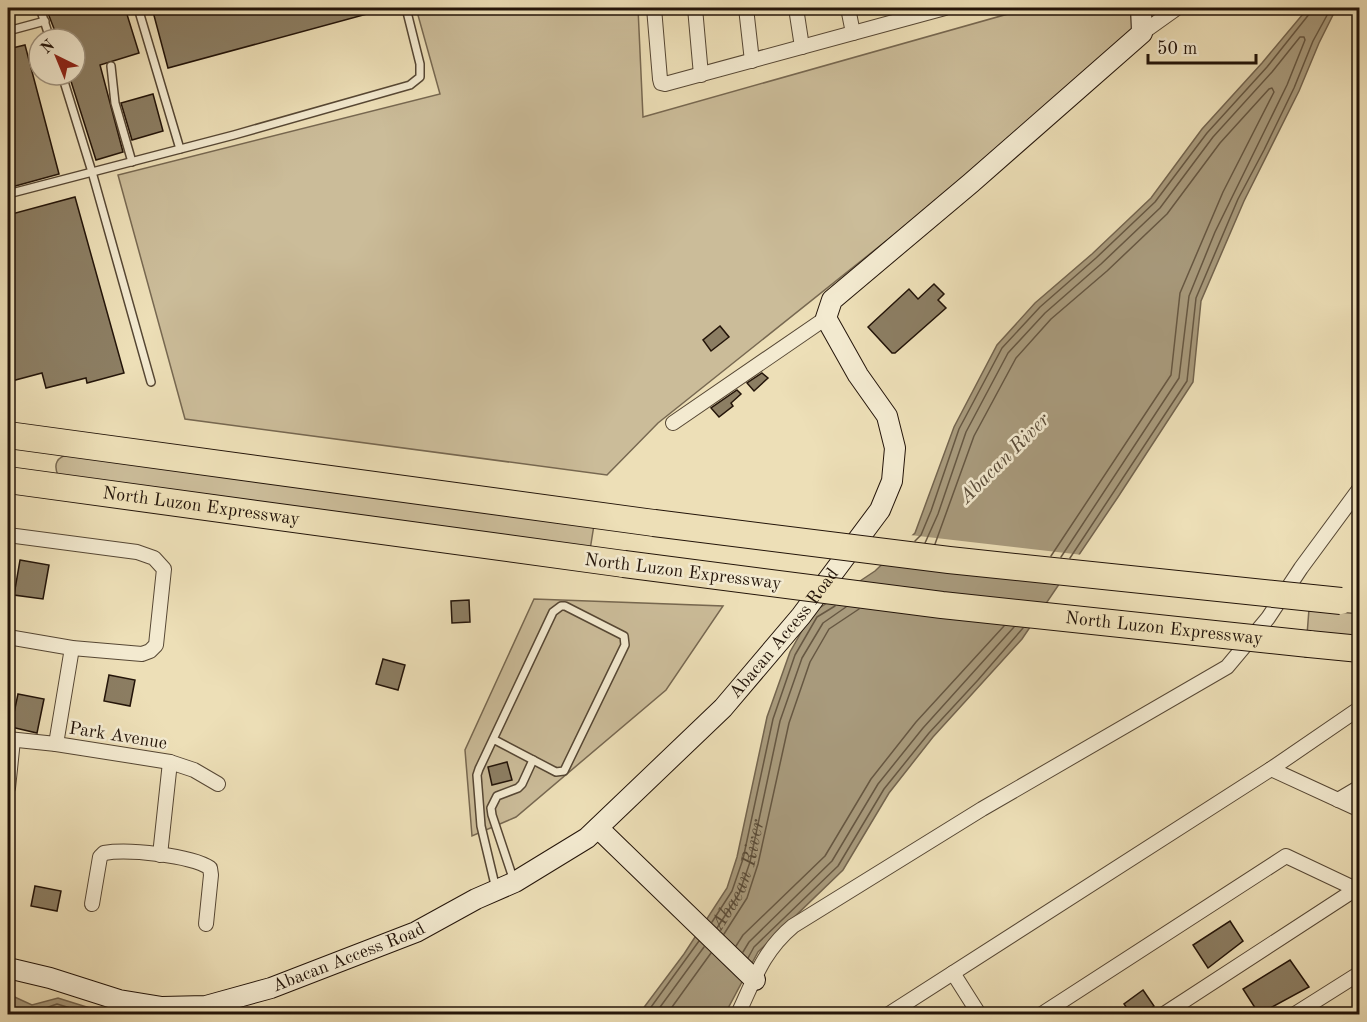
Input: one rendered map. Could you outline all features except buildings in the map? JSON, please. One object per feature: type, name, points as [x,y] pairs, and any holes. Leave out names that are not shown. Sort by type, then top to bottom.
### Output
[{"type":"highway","points":[[8,435],[654,523],[949,560],[1350,602]]},
{"type":"highway","name":"North Luzon Expressway","points":[[8,480],[942,605],[1359,649]]},
{"type":"street","points":[[654,8],[662,83],[665,84],[853,33],[899,14],[945,8]]},
{"type":"street","points":[[695,8],[701,75]]},
{"type":"street","points":[[746,8],[752,61]]},
{"type":"street","points":[[796,8],[802,47]]},
{"type":"street","points":[[848,8],[853,33]]},
{"type":"street","points":[[1141,8],[1142,33]]},
{"type":"street","points":[[673,423],[826,318],[832,300],[971,183],[1142,33],[1177,8]]},
{"type":"street","name":"Abacan Access Road","points":[[8,968],[50,978],[119,1000],[162,1007],[207,1006],[271,988],[416,932],[476,899],[497,892],[587,838],[723,708],[801,616],[880,510],[892,481],[895,448],[887,417],[879,402],[858,375],[826,318]]},
{"type":"street","points":[[738,1014],[752,978],[762,961],[778,938],[793,926],[982,809],[1227,667],[1268,618],[1301,568],[1359,489]]},
{"type":"street","points":[[8,535],[137,552],[154,558],[164,569],[156,645],[150,651],[142,654],[72,648],[8,637]]},
{"type":"street","points":[[56,744],[72,648]]},
{"type":"street","points":[[889,1014],[1271,769],[1359,708]]},
{"type":"street","points":[[8,788],[10,739]]},
{"type":"street","name":"Park Avenue","points":[[10,739],[170,762],[194,770],[218,784]]},
{"type":"street","points":[[160,855],[170,762]]},
{"type":"street","points":[[1271,769],[1359,810]]},
{"type":"street","points":[[1338,800],[1359,787]]},
{"type":"street","points":[[598,828],[752,978]]},
{"type":"street","points":[[92,904],[100,857],[104,853],[160,855],[203,863],[210,868],[212,875],[206,924]]},
{"type":"street","points":[[1042,1014],[1286,856],[1358,890]]},
{"type":"street","points":[[1164,1014],[1358,890]]},
{"type":"street","points":[[953,973],[979,1014]]},
{"type":"street","points":[[1302,1012],[1359,973]]},
{"type":"lane","points":[[40,8],[47,27]]},
{"type":"lane","points":[[138,8],[180,149]]},
{"type":"lane","points":[[8,194],[410,85],[420,77],[420,64],[406,8]]},
{"type":"lane","points":[[8,31],[45,21]]},
{"type":"lane","points":[[111,66],[115,104],[132,162]]},
{"type":"lane","points":[[66,87],[151,382]]},
{"type":"lane","points":[[493,739],[556,772],[561,772],[566,768],[625,645],[624,636],[565,606],[553,612],[493,739],[479,769],[477,781],[481,826],[497,892]]},
{"type":"lane","points":[[515,882],[491,808],[497,796],[518,788],[522,784],[533,760]]},
{"type":"shaded area","points":[[416,8],[638,8],[643,117],[1024,8],[1178,8],[658,423],[607,475],[185,419],[118,175],[440,94]]},
{"type":"shaded area","points":[[69,454],[594,525],[590,550],[58,475],[57,462]]},
{"type":"shaded area","points":[[534,599],[723,606],[666,690],[516,817],[472,836],[465,750]]},
{"type":"shaded area","points":[[1309,609],[1359,614],[1359,640],[1307,635]]},
{"type":"water","name":"Abacan River","points":[[1308,8],[1340,8],[1334,13],[1319,43],[1299,91],[1244,201],[1201,301],[1193,382],[1118,497],[1022,639],[933,737],[889,793],[843,870],[758,952],[726,1012],[724,1014],[639,1014],[684,954],[727,888],[737,857],[767,717],[790,652],[812,613],[875,571],[915,533],[954,427],[997,345],[1035,303],[1092,254],[1151,198],[1202,129]]},
{"type":"water","points":[[8,994],[32,1005],[58,998],[109,1014],[20,1014],[8,1009]]},
{"type":"pier","points":[[910,535],[1083,555],[1066,580],[884,559]]}]
